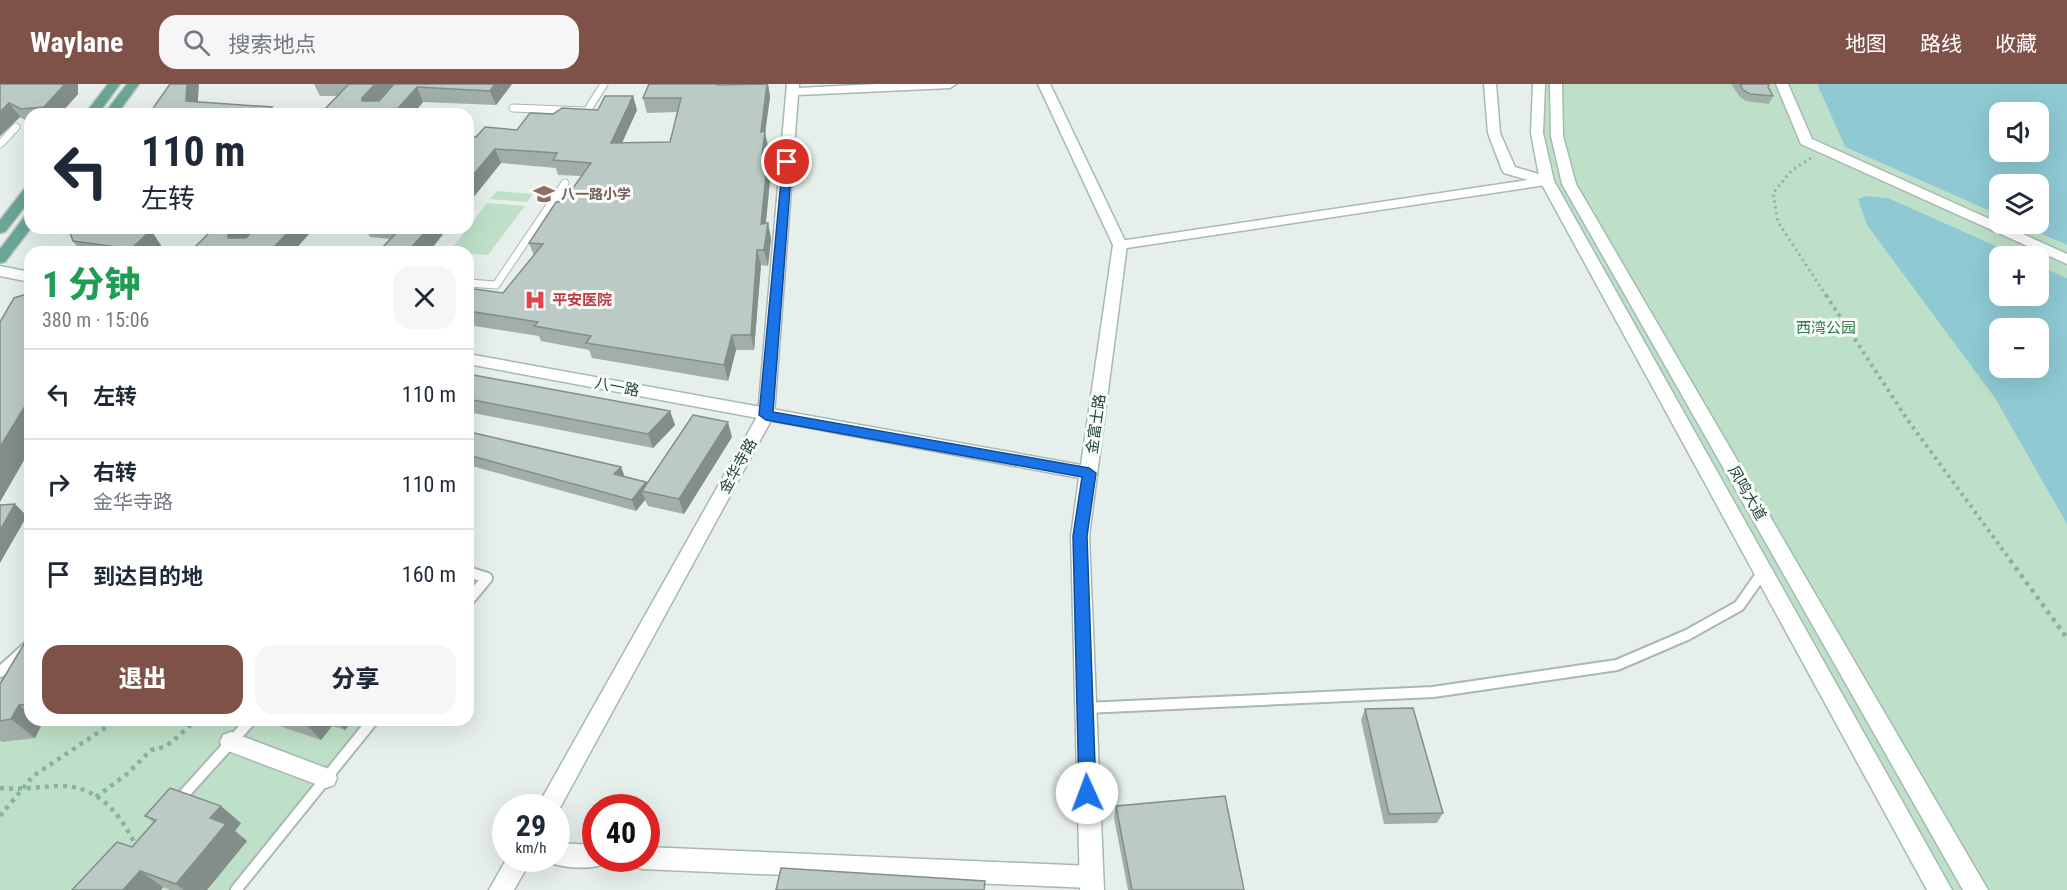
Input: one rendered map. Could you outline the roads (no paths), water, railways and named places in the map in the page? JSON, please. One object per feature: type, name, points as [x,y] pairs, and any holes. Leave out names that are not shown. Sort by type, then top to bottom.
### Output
[{"type":"main road","points":[[96,108],[114,84]]},
{"type":"main road","points":[[115,108],[133,84]]},
{"type":"main road","points":[[0,229],[24,199]]},
{"type":"main road","points":[[0,259],[24,227]]},
{"type":"street","points":[[793,88],[951,84]]},
{"type":"street","points":[[1044,84],[1120,245],[1547,181]]},
{"type":"street","points":[[1490,84],[1494,133],[1509,170],[1547,181]]},
{"type":"street","name":"凤鸣大道","points":[[1539,84],[1538,133],[1547,181],[1940,890]]},
{"type":"street","name":"凤鸣大道","points":[[1556,84],[1557,136],[1569,184],[1976,890]]},
{"type":"street","points":[[1782,84],[1806,141],[2067,260]]},
{"type":"street","name":"金华寺路","points":[[556,794],[766,415],[793,88]]},
{"type":"street","name":"金富士路","points":[[1091,884],[1080,536],[1120,245]]},
{"type":"street","points":[[0,271],[24,276]]},
{"type":"street","name":"八一路","points":[[474,360],[1089,473]]},
{"type":"street","points":[[231,742],[326,778]]},
{"type":"street","points":[[660,859],[1091,884]]},
{"type":"street","points":[[501,890],[512,872]]},
{"type":"lane","points":[[513,108],[587,111],[604,84]]},
{"type":"lane","points":[[0,144],[16,127]]},
{"type":"lane","points":[[474,283],[496,285],[565,183]]},
{"type":"lane","points":[[1085,708],[1433,692],[1617,665],[1687,635],[1739,606],[1763,572]]},
{"type":"lane","points":[[474,574],[487,578],[474,594]]},
{"type":"lane","points":[[0,672],[24,650]]},
{"type":"lane","points":[[168,812],[246,726]]},
{"type":"lane","points":[[236,890],[367,726]]},
{"type":"water","points":[[1817,84],[2067,84],[2067,245],[2041,234],[2049,234],[2049,174],[1989,174],[1989,211],[1845,147]]},
{"type":"water","points":[[1866,196],[1888,198],[1996,246],[1989,246],[1989,306],[2049,306],[2049,270],[2067,278],[2067,524],[1995,398],[1867,225],[1858,199]]},
{"type":"place","name":"八一路小学","points":[[544,194]]},
{"type":"place","name":"平安医院","points":[[535,300]]},
{"type":"park label","name":"西湾公园","points":[[1826,328]]}]
